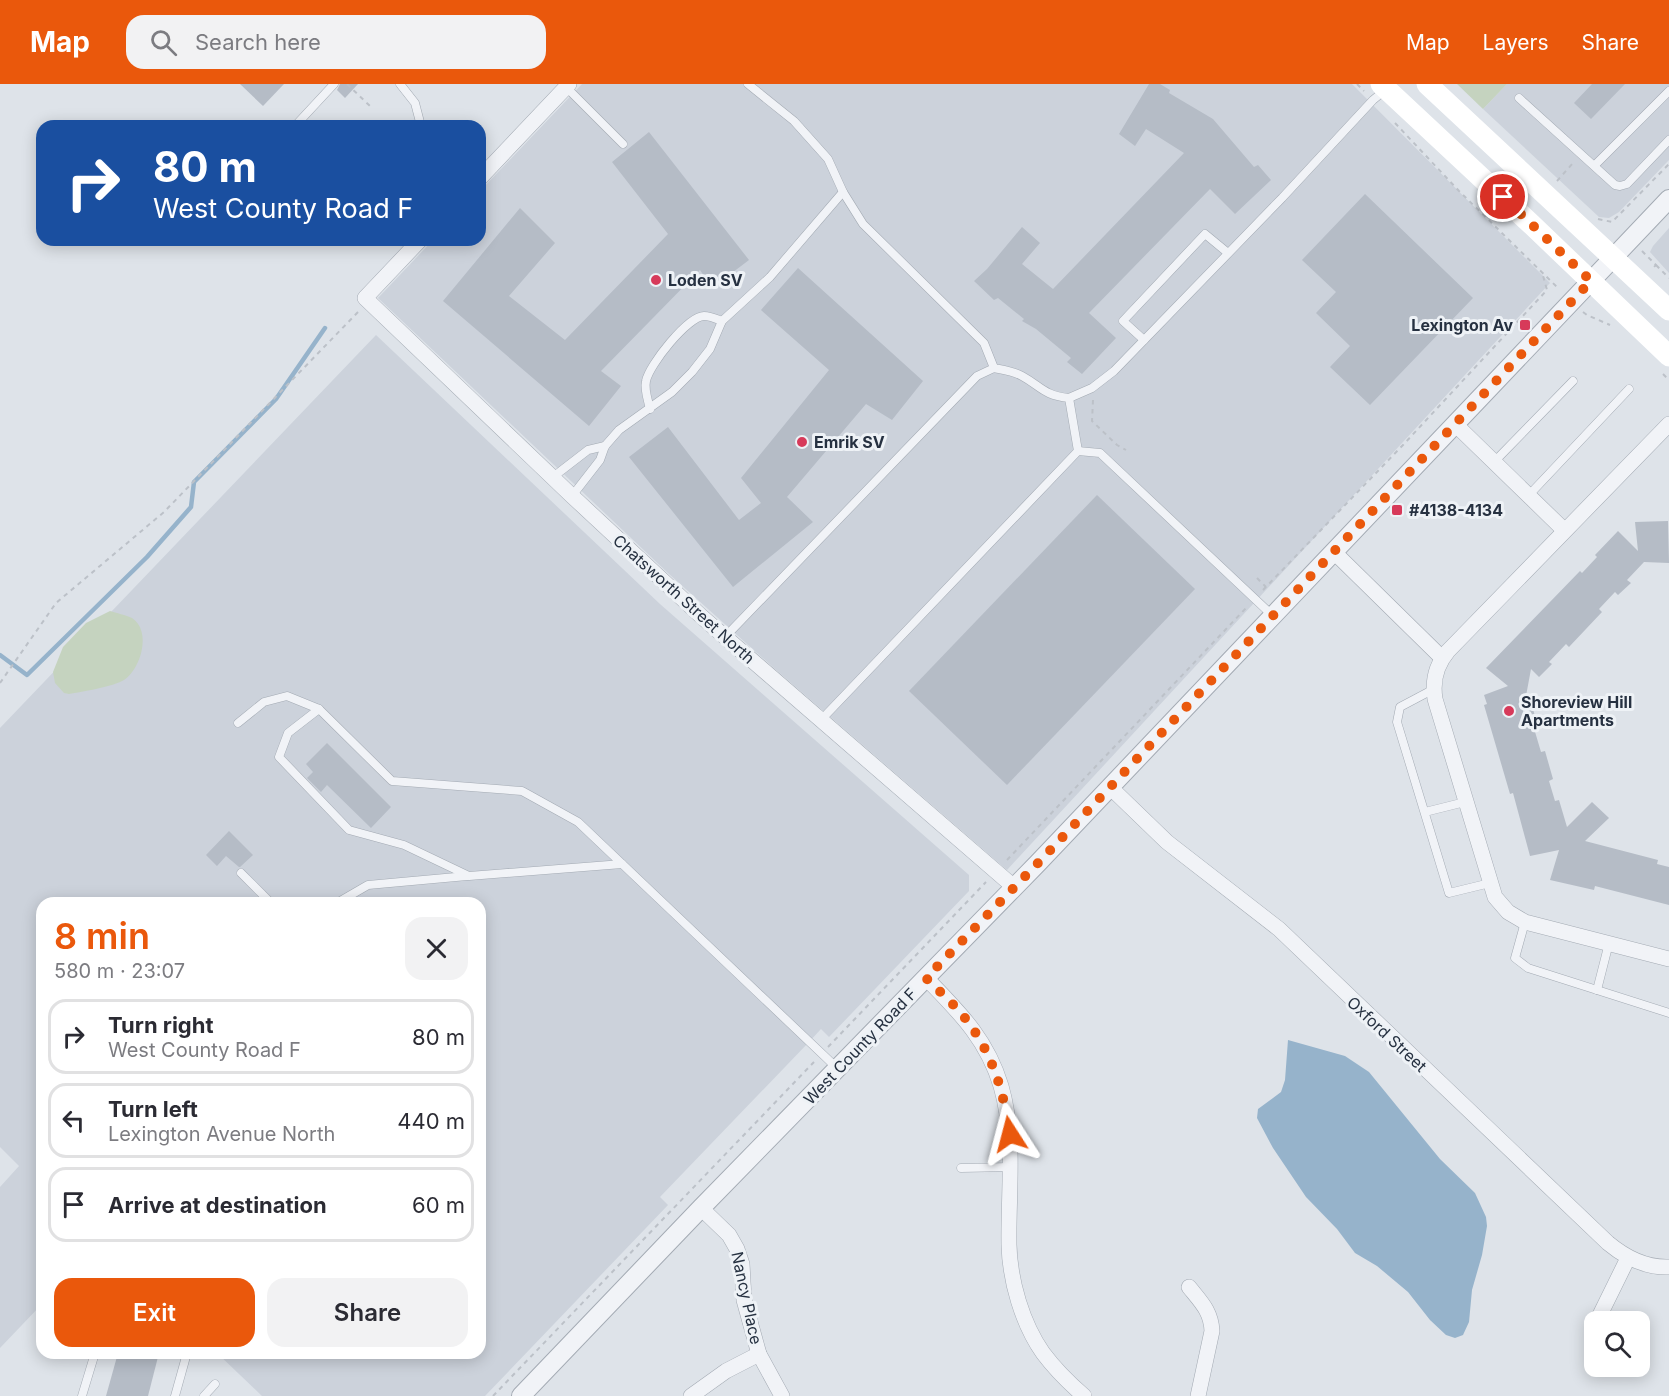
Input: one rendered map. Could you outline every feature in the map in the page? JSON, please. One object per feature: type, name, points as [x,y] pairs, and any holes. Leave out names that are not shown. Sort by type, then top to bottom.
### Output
[{"type":"main road","points":[[1427,84],[1669,310]]},
{"type":"main road","points":[[1380,91],[1591,281],[1669,356]]},
{"type":"street","points":[[486,172],[568,86]]},
{"type":"street","name":"West County Road F","points":[[521,1396],[1110,787],[1669,199]]},
{"type":"street","points":[[366,300],[415,246]]},
{"type":"street","name":"Chatsworth Street North","points":[[366,300],[572,496],[725,637],[1014,887]]},
{"type":"street","points":[[1669,424],[1442,658],[1437,667],[1434,689],[1435,699],[1490,883],[1495,897],[1508,912],[1525,922],[1669,959]]},
{"type":"street","points":[[1456,425],[1564,530]]},
{"type":"street","points":[[1334,552],[1442,658]]},
{"type":"street","name":"Oxford Street","points":[[1110,787],[1167,842],[1279,929],[1608,1243],[1628,1258],[1644,1264],[1669,1267]]},
{"type":"street","points":[[926,978],[964,1017],[990,1058],[1000,1085],[1010,1134],[1009,1247],[1018,1300],[1028,1326],[1042,1352],[1061,1376],[1084,1396]]},
{"type":"street","name":"Nancy Place","points":[[701,1208],[729,1235],[737,1249],[742,1264],[744,1300],[759,1354],[782,1396]]},
{"type":"street","points":[[1602,1311],[1628,1258]]},
{"type":"street","points":[[1189,1287],[1208,1311],[1212,1320],[1212,1331],[1198,1396]]},
{"type":"street","points":[[691,1396],[726,1371],[759,1354]]},
{"type":"lane","points":[[301,120],[334,84]]},
{"type":"lane","points":[[400,84],[415,103],[419,120]]},
{"type":"lane","points":[[748,84],[794,121],[828,159],[843,192],[863,224],[984,343],[994,368]]},
{"type":"lane","points":[[568,86],[623,144]]},
{"type":"lane","points":[[725,637],[976,376],[994,368],[1012,371],[1045,392],[1069,398],[1089,389],[1114,371],[1380,91]]},
{"type":"lane","points":[[1595,165],[1669,91]]},
{"type":"lane","points":[[1519,98],[1615,185],[1627,184],[1669,140]]},
{"type":"lane","points":[[572,496],[600,460],[605,446],[619,430],[672,392],[692,372],[710,348],[722,321],[770,277],[843,192]]},
{"type":"lane","points":[[1144,340],[1124,321],[1205,234],[1228,253]]},
{"type":"lane","points":[[650,409],[646,394],[646,381],[658,357],[693,320],[703,316],[722,321]]},
{"type":"lane","points":[[1494,462],[1573,381]]},
{"type":"lane","points":[[1528,495],[1629,389]]},
{"type":"lane","points":[[1069,398],[1078,451]]},
{"type":"lane","points":[[553,477],[588,450],[605,446]]},
{"type":"lane","points":[[1078,451],[1100,453],[1273,616]]},
{"type":"lane","points":[[820,720],[1078,451]]},
{"type":"lane","points":[[1434,689],[1401,707],[1397,722],[1449,893],[1490,883]]},
{"type":"lane","points":[[238,723],[264,702],[287,696],[320,709],[392,781],[522,791],[578,822],[838,1069]]},
{"type":"lane","points":[[320,709],[288,733],[279,757],[349,830],[404,845],[469,876]]},
{"type":"lane","points":[[1425,812],[1465,802]]},
{"type":"lane","points":[[347,897],[368,885],[622,864]]},
{"type":"lane","points":[[241,873],[265,897]]},
{"type":"lane","points":[[1525,922],[1515,958],[1528,968],[1669,1013]]},
{"type":"lane","points":[[1598,990],[1609,943]]},
{"type":"lane","points":[[961,1168],[1010,1167]]},
{"type":"lane","points":[[82,1396],[92,1359]]},
{"type":"lane","points":[[175,1396],[185,1359]]},
{"type":"lane","points":[[204,1396],[215,1384]]},
{"type":"path","points":[[347,84],[371,107]]},
{"type":"path","points":[[493,1396],[1403,445],[1547,290],[1542,272],[1458,191],[1380,91],[1357,84]]},
{"type":"path","points":[[1556,182],[1580,154]]},
{"type":"path","points":[[1594,217],[1612,222],[1669,164]]},
{"type":"path","points":[[1656,265],[1669,278]]},
{"type":"path","points":[[0,683],[56,603],[164,512],[366,300]]},
{"type":"path","points":[[1089,389],[1093,400],[1092,421],[1117,446],[1126,450]]},
{"type":"path","points":[[1257,578],[1266,587]]},
{"type":"shaded area","points":[[582,84],[1352,84],[1550,283],[1007,870],[669,574],[378,298],[427,246],[486,246],[486,185]]},
{"type":"shaded area","points":[[1507,84],[1669,84],[1669,160],[1619,212],[1609,218],[1599,217],[1483,109]]},
{"type":"shaded area","points":[[1669,228],[1669,273],[1650,252]]},
{"type":"shaded area","points":[[376,335],[660,604],[969,875],[969,891],[829,1037],[821,1029],[660,1197],[668,1205],[485,1396],[262,1396],[223,1359],[486,1359],[486,897],[36,897],[36,1310],[0,1348],[0,1187],[19,1166],[0,1147],[0,728]]},
{"type":"green space","points":[[1457,84],[1507,84],[1483,109]]},
{"type":"green space","points":[[110,611],[132,618],[142,632],[142,650],[135,668],[124,680],[106,687],[64,693],[55,683],[53,672],[63,647],[86,623]]},
{"type":"water","points":[[1288,1040],[1345,1056],[1369,1072],[1440,1159],[1475,1193],[1486,1217],[1487,1226],[1472,1290],[1469,1322],[1463,1335],[1455,1338],[1446,1335],[1430,1320],[1408,1292],[1377,1266],[1355,1253],[1337,1229],[1306,1197],[1273,1148],[1257,1118],[1258,1109],[1281,1092],[1285,1080]]},
{"type":"building","points":[[240,84],[284,84],[263,106]]},
{"type":"building","points":[[340,84],[358,84],[345,98],[337,90]]},
{"type":"building","points":[[1149,84],[1160,84],[1170,90],[1169,93],[1213,119],[1254,167],[1258,165],[1271,180],[1235,214],[1210,189],[1089,313],[1116,338],[1082,374],[1067,362],[1071,358],[1036,329],[1022,321],[1024,319],[998,298],[994,300],[974,281],[1022,227],[1040,243],[1022,264],[1053,289],[1184,153],[1146,129],[1135,146],[1119,134]]},
{"type":"building","points":[[1592,84],[1625,84],[1591,119],[1574,103]]},
{"type":"building","name":"Loden SV","points":[[649,132],[749,260],[712,288],[700,270],[601,371],[621,386],[589,426],[443,301],[520,208],[555,243],[509,296],[565,340],[668,234],[612,162]]},
{"type":"building","points":[[1365,194],[1473,298],[1370,405],[1330,367],[1350,346],[1316,313],[1336,292],[1302,260]]},
{"type":"building","name":"Emrik SV","points":[[798,268],[923,381],[892,420],[866,404],[787,497],[813,522],[733,587],[629,457],[668,427],[739,520],[761,503],[741,478],[829,370],[761,310]]},
{"type":"building","points":[[1097,495],[1195,589],[1007,785],[909,691]]},
{"type":"building","name":"Shoreview Hill Apartments","points":[[1668,521],[1669,563],[1644,562],[1627,580],[1631,583],[1618,595],[1615,592],[1599,609],[1602,612],[1569,647],[1566,644],[1549,662],[1552,664],[1539,677],[1531,669],[1523,712],[1533,709],[1537,724],[1533,725],[1541,752],[1545,751],[1553,779],[1549,781],[1555,801],[1559,800],[1567,827],[1592,802],[1609,818],[1585,841],[1658,860],[1657,864],[1669,867],[1669,905],[1595,886],[1594,890],[1550,880],[1559,850],[1530,856],[1513,793],[1510,794],[1484,705],[1487,704],[1484,695],[1508,686],[1486,668],[1580,571],[1582,573],[1597,557],[1595,555],[1618,531],[1638,551],[1635,522]]},
{"type":"building","points":[[327,743],[391,807],[371,828],[327,785],[321,792],[307,778],[313,772],[306,764]]},
{"type":"building","points":[[229,831],[253,855],[240,867],[226,856],[217,866],[206,855]]},
{"type":"building","points":[[116,1359],[157,1359],[148,1396],[106,1396]]},
{"type":"waterway","points":[[0,655],[27,675],[147,557],[191,507],[194,482],[276,399],[325,328]]},
{"type":"place","name":"Loden SV","points":[[656,280]]},
{"type":"place","name":"Lexington Av","points":[[1525,325]]},
{"type":"place","name":"Emrik SV","points":[[802,442]]},
{"type":"place","name":"#4138-4134","points":[[1397,510]]},
{"type":"place","name":"Shoreview Hill Apartments","points":[[1509,711]]},
{"type":"route","points":[[1010,1134],[1000,1085],[990,1058],[964,1017],[926,978],[1591,281],[1503,197]]}]
